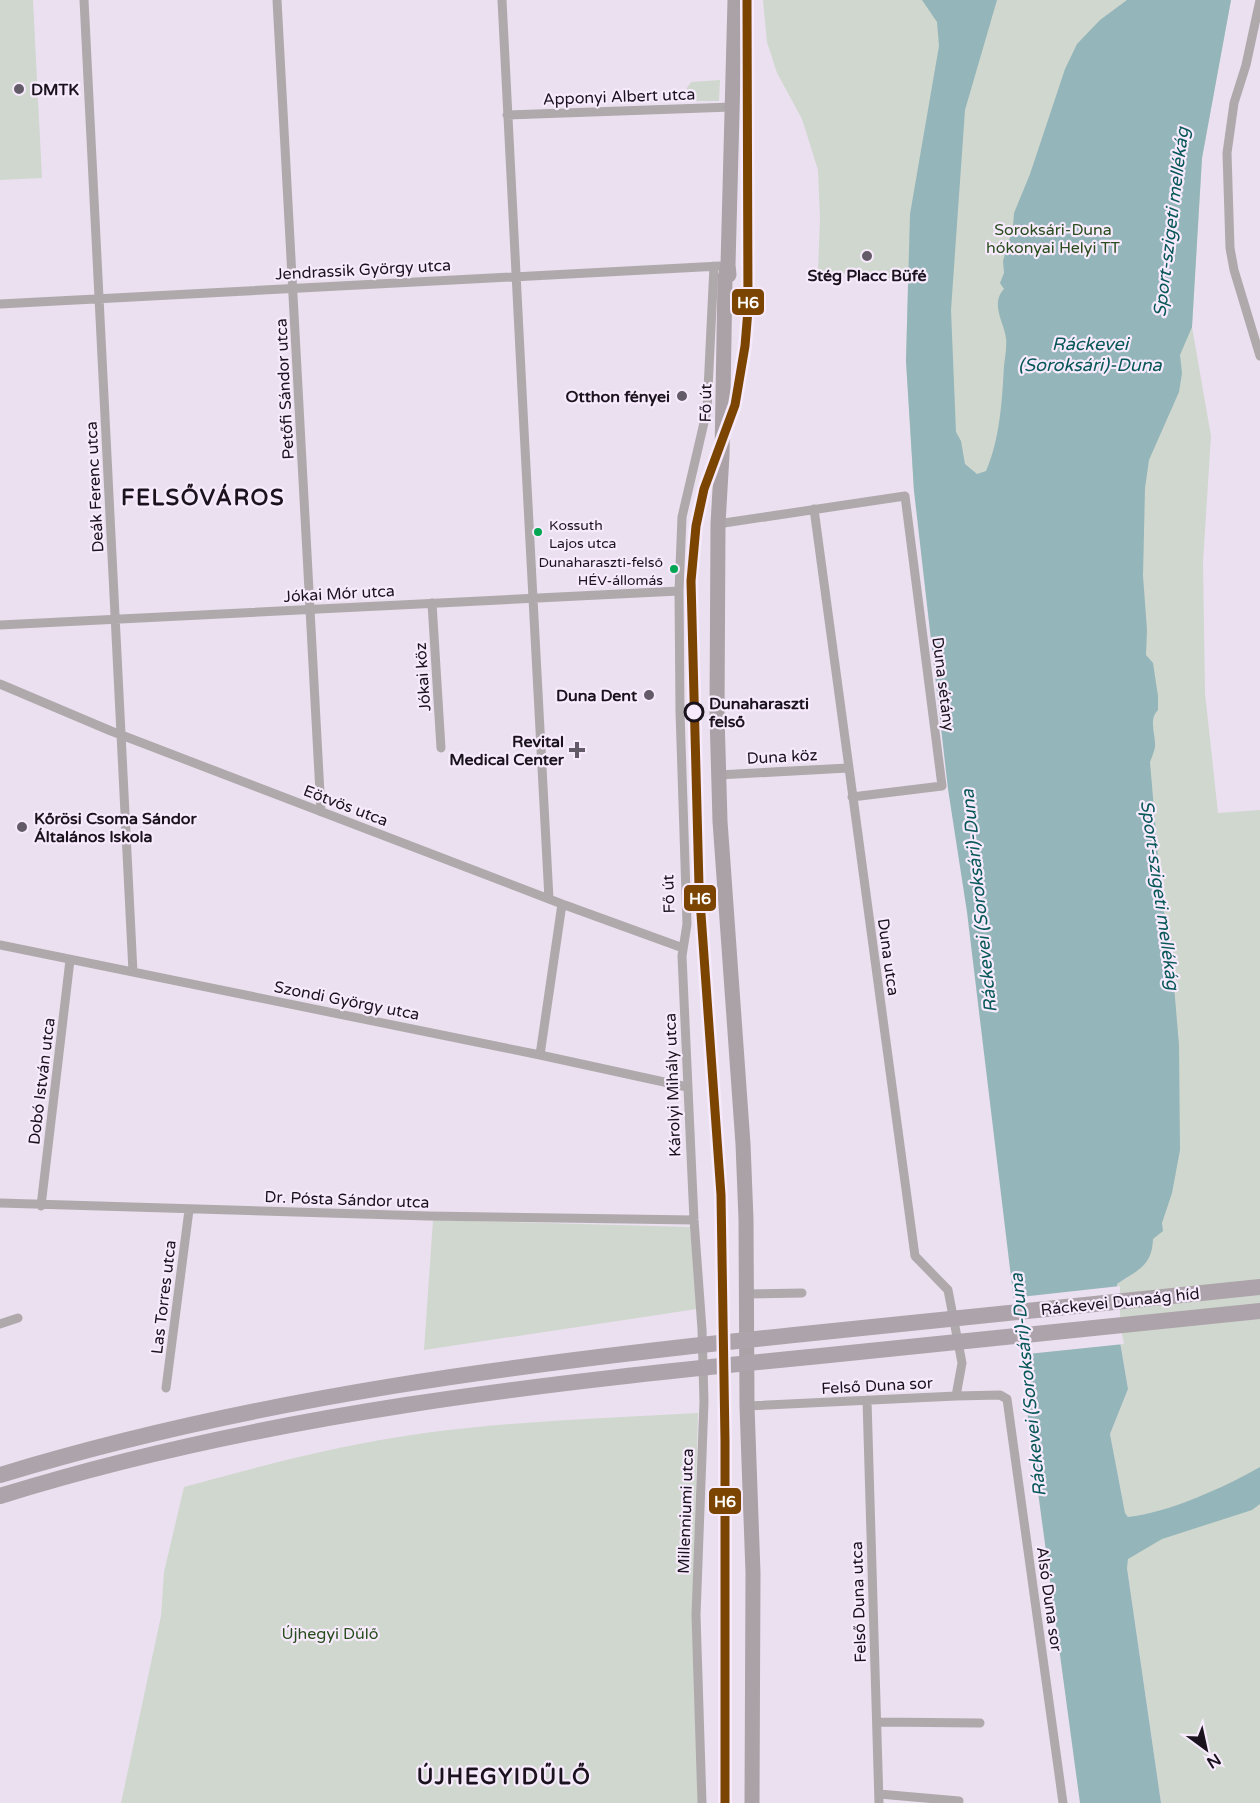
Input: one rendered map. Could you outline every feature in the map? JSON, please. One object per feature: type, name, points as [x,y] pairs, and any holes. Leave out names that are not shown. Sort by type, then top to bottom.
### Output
[{"type":"highway","name":"Ráckevei Dunaág híd","points":[[0,1475],[132,1438],[277,1406],[451,1377],[604,1355],[1260,1287]]},
{"type":"highway","name":"Ráckevei Dunaág híd","points":[[0,1496],[191,1445],[306,1422],[491,1393],[775,1360],[1260,1311]]},
{"type":"main road","name":"Fő út","points":[[718,620],[718,524],[722,455],[725,278],[721,266],[732,107],[735,0]]},
{"type":"main road","name":"Fő út","points":[[718,620],[727,493],[729,423],[730,278],[721,266]]},
{"type":"main road","points":[[718,620],[718,775],[746,1219],[747,1406],[753,1573],[752,1803]]},
{"type":"street","name":"Deák Ferenc utca","points":[[84,0],[133,972]]},
{"type":"street","name":"Petőfi Sándor utca","points":[[277,0],[321,812]]},
{"type":"street","points":[[502,0],[549,899]]},
{"type":"street","points":[[1260,0],[1246,65],[1234,103],[1227,153],[1230,248],[1234,270],[1260,356]]},
{"type":"street","name":"Apponyi Albert utca","points":[[507,114],[732,107]]},
{"type":"street","name":"Jendrassik György utca","points":[[0,304],[721,266]]},
{"type":"street","name":"Fő út","points":[[683,948],[687,924],[679,591],[682,517],[708,410],[721,266]]},
{"type":"street","name":"Duna sétány","points":[[814,509],[905,496],[942,786],[852,797]]},
{"type":"street","points":[[724,523],[814,509]]},
{"type":"street","name":"Duna utca","points":[[814,509],[915,1256],[948,1290],[962,1363],[956,1396]]},
{"type":"street","name":"Jókai Mór utca","points":[[0,625],[679,591]]},
{"type":"street","name":"Jókai köz","points":[[432,603],[441,748]]},
{"type":"street","name":"Eötvös utca","points":[[0,684],[122,735],[321,812],[683,948]]},
{"type":"street","name":"Duna köz","points":[[718,775],[848,768]]},
{"type":"street","points":[[540,1055],[562,904]]},
{"type":"street","name":"Szondi György utca","points":[[0,945],[687,1087]]},
{"type":"street","name":"Károlyi Mihály utca","points":[[683,948],[694,1220]]},
{"type":"street","name":"Dobó István utca","points":[[41,1206],[70,960]]},
{"type":"street","name":"Dr. Pósta Sándor utca","points":[[0,1203],[41,1206],[694,1220]]},
{"type":"street","name":"Las Torres utca","points":[[166,1388],[189,1209]]},
{"type":"street","name":"Millenniumi utca","points":[[694,1220],[704,1391],[696,1615],[702,1803]]},
{"type":"street","points":[[746,1294],[802,1293]]},
{"type":"street","points":[[0,1324],[18,1318]]},
{"type":"street","name":"Felső Duna sor","points":[[747,1406],[956,1396],[1000,1395],[1007,1399]]},
{"type":"street","name":"Alsó Duna sor","points":[[1007,1399],[1063,1803]]},
{"type":"street","name":"Felső Duna utca","points":[[867,1400],[879,1799]]},
{"type":"street","points":[[876,1722],[980,1723]]},
{"type":"street","points":[[879,1799],[959,1801]]},
{"type":"green space","name":"DMTK","points":[[0,0],[33,0],[42,178],[0,180]]},
{"type":"green space","name":"Soroksári-Duna hókonyai Helyi TT","points":[[763,0],[1231,0],[1202,158],[1192,327],[1211,436],[1203,562],[1205,693],[1218,813],[1260,810],[1260,1803],[1161,1803],[1127,1568],[1129,1517],[1125,1514],[1110,1434],[1128,1389],[1117,1324],[1117,1284],[1128,1277],[914,491],[906,361],[908,280],[818,271],[820,219],[818,170],[802,119],[777,73],[767,42]]},
{"type":"green space","points":[[720,80],[719,101],[695,101],[687,94],[687,88],[691,82]]},
{"type":"green space","points":[[433,1220],[690,1227],[697,1309],[424,1350]]},
{"type":"green space","name":"Újhegyi Dűlő","points":[[698,1413],[693,1604],[698,1803],[121,1803],[161,1616],[164,1572],[184,1487],[334,1449],[425,1433],[595,1418]]},
{"type":"water","points":[[922,0],[997,0],[965,110],[951,310],[956,432],[961,441],[965,464],[977,474],[986,471],[1000,420],[1006,341],[998,301],[1004,289],[1000,283],[1004,273],[1003,261],[1013,227],[1014,213],[1030,174],[1065,69],[1077,44],[1100,20],[1127,0],[1231,0],[1202,158],[1192,327],[1180,355],[1182,373],[1179,392],[1149,460],[1145,488],[1143,576],[1147,630],[1146,655],[1153,663],[1158,696],[1158,710],[1153,718],[1155,747],[1150,762],[1161,893],[1172,962],[1179,1045],[1180,1150],[1172,1193],[1162,1223],[1163,1231],[1153,1239],[1147,1261],[1137,1271],[1117,1284],[1117,1324],[1128,1389],[1110,1434],[1125,1513],[1128,1517],[1178,1505],[1230,1483],[1260,1467],[1260,1504],[1252,1510],[1162,1539],[1128,1559],[1127,1568],[1161,1803],[1080,1803],[1028,1418],[967,912],[948,789],[914,491],[906,361],[910,214],[939,46],[937,22]]},
{"type":"pier","points":[[1120,1286],[1120,1324],[1124,1344],[1018,1355],[1011,1298]]},
{"type":"transit line","name":"H6","points":[[725,1803],[725,1440],[721,1195],[699,886],[691,581],[696,526],[704,489],[735,405],[745,346],[748,310],[747,0]]},
{"type":"place","name":"DMTK","points":[[19,89]]},
{"type":"place","name":"Stég Placc Büfé","points":[[867,256]]},
{"type":"place","name":"Otthon fényei","points":[[682,396]]},
{"type":"place","name":"Kossuth Lajos utca","points":[[538,532]]},
{"type":"place","name":"Dunaharaszti-felső HÉV-állomás","points":[[674,569]]},
{"type":"place","name":"Duna Dent","points":[[649,695]]},
{"type":"place","name":"Dunaharaszti felső","points":[[694,712]]},
{"type":"place","name":"Revital Medical Center","points":[[577,750]]},
{"type":"place","name":"Kőrösi Csoma Sándor Általános Iskola","points":[[22,827]]},
{"type":"district","name":"FELSŐVÁROS","points":[[203,497]]},
{"type":"district","name":"ÚJHEGYIDŰLŐ","points":[[504,1776]]},
{"type":"water label","name":"Sport-szigeti mellékág","points":[[1171,222]]},
{"type":"water label","name":"Ráckevei (Soroksári)-Duna","points":[[1090,354]]},
{"type":"water label","name":"Sport-szigeti mellékág","points":[[1160,895]]},
{"type":"water label","name":"Ráckevei (Soroksári)-Duna","points":[[979,901]]},
{"type":"water label","name":"Ráckevei (Soroksári)-Duna","points":[[1028,1385]]}]
